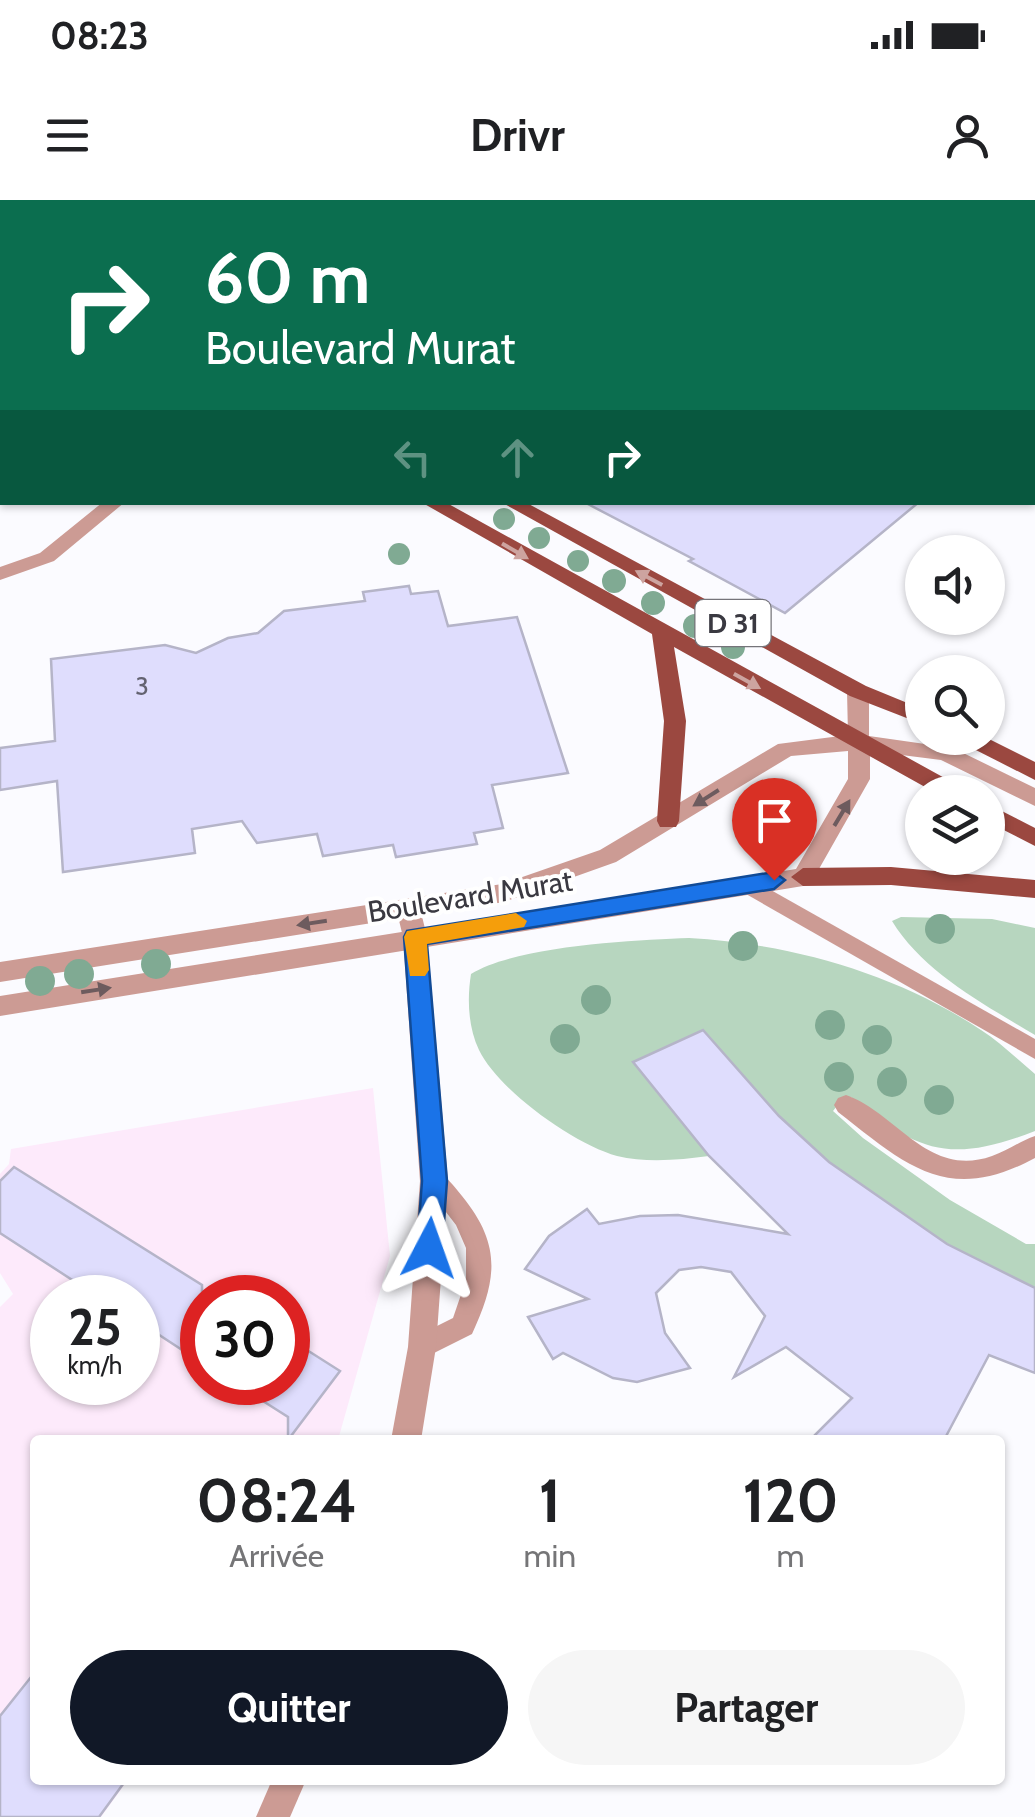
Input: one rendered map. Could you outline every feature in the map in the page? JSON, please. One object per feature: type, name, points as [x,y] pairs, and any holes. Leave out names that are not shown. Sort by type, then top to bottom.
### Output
[{"type":"main road","name":"D 31","points":[[435,505],[920,775]]},
{"type":"main road","name":"D 31","points":[[516,505],[858,691],[905,711]]},
{"type":"main road","points":[[662,634],[675,721],[668,821]]},
{"type":"main road","points":[[1002,755],[1035,772]]},
{"type":"main road","points":[[1005,821],[1035,838]]},
{"type":"main road","points":[[803,877],[892,876],[1035,889]]},
{"type":"street","points":[[0,574],[47,557],[112,505]]},
{"type":"street","points":[[803,877],[860,778],[858,691]]},
{"type":"street","name":"Boulevard Murat","points":[[0,972],[504,893],[608,856],[786,749],[859,742],[945,753],[1035,798]]},
{"type":"street","name":"Boulevard Murat","points":[[0,1006],[803,877]]},
{"type":"street","points":[[407,1435],[422,1348],[434,1181],[415,937],[408,908]]},
{"type":"street","points":[[273,1817],[287,1785]]},
{"type":"lane","points":[[746,884],[1035,1050]]},
{"type":"lane","points":[[846,1105],[924,1159],[963,1172],[991,1168],[1035,1146]]},
{"type":"lane","points":[[422,1348],[463,1326],[478,1288],[482,1259],[474,1226],[434,1181]]},
{"type":"shaded area","points":[[373,1088],[390,1256],[339,1435],[30,1435],[30,1785],[124,1785],[101,1817],[0,1817],[0,1307],[13,1294],[0,1273],[0,1174],[9,1164],[11,1149]]},
{"type":"green space","points":[[901,917],[992,919],[1035,928],[1035,1035],[938,972],[892,921]]},
{"type":"green space","points":[[689,938],[766,947],[878,977],[981,1030],[1035,1074],[1035,1131],[981,1147],[958,1149],[917,1141],[851,1097],[844,1097],[833,1111],[863,1138],[950,1200],[1026,1244],[1035,1244],[1035,1288],[943,1241],[855,1183],[788,1126],[703,1030],[634,1062],[709,1156],[686,1159],[628,1158],[580,1140],[520,1098],[479,1050],[469,1013],[471,974],[491,964],[545,951]]},
{"type":"building","points":[[590,505],[915,505],[785,613],[689,561],[693,559]]},
{"type":"building","points":[[409,586],[411,594],[438,591],[448,626],[517,617],[568,773],[492,785],[503,828],[474,833],[477,844],[396,857],[393,845],[323,856],[317,834],[257,843],[242,821],[192,829],[195,853],[63,872],[57,781],[0,790],[0,748],[55,741],[51,659],[165,645],[196,653],[228,638],[258,633],[284,611],[365,601],[363,592]]},
{"type":"building","points":[[703,1030],[779,1116],[829,1162],[947,1244],[1035,1288],[1035,1373],[989,1355],[947,1435],[815,1435],[852,1398],[786,1347],[734,1377],[765,1316],[731,1272],[701,1267],[679,1270],[656,1293],[665,1333],[690,1368],[637,1382],[613,1378],[563,1353],[553,1359],[528,1317],[588,1299],[525,1269],[549,1236],[587,1209],[599,1224],[640,1216],[678,1215],[788,1234],[709,1156],[633,1062]]},
{"type":"building","points":[[14,1167],[186,1275],[180,1275],[180,1349],[160,1335],[160,1275],[65,1275],[0,1233],[0,1181]]},
{"type":"building","points":[[310,1352],[340,1371],[292,1435],[288,1435],[288,1417],[269,1405],[310,1405]]},
{"type":"building","points":[[30,1678],[30,1785],[122,1785],[99,1817],[0,1817],[0,1716]]},
{"type":"slow traffic","points":[[417,970],[415,937],[516,921]]},
{"type":"route","points":[[429,1248],[434,1181],[415,937],[774,880]]}]
